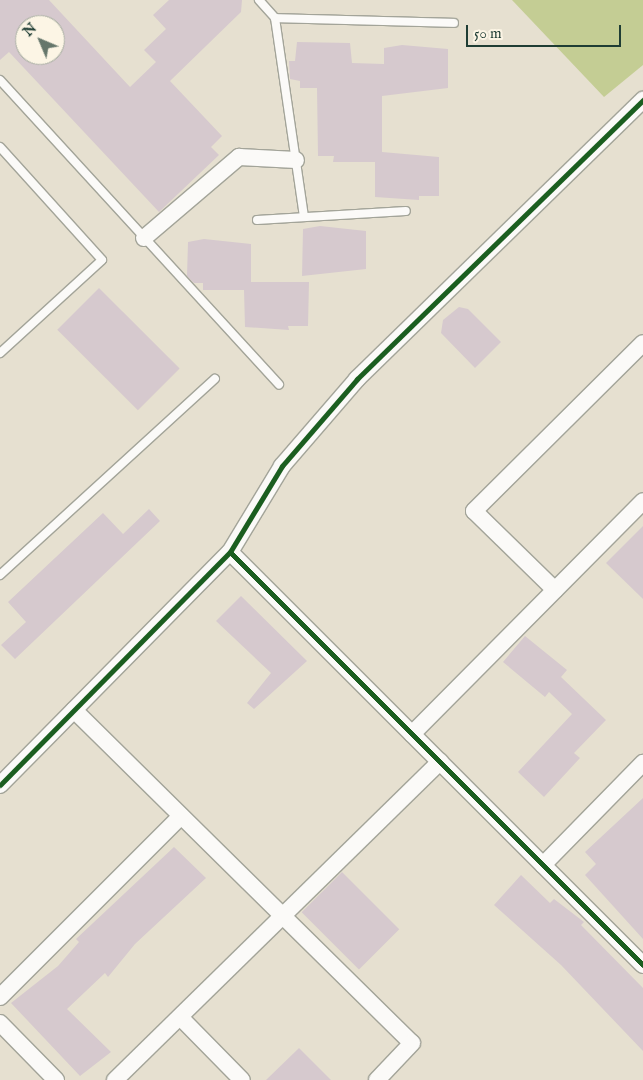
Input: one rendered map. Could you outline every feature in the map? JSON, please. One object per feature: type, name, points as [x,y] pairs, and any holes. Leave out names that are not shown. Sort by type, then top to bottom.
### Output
[{"type":"street","points":[[0,785],[230,552],[282,466],[357,380],[643,100]]},
{"type":"street","points":[[144,238],[239,157],[296,160]]},
{"type":"street","points":[[555,590],[474,511],[643,344]]},
{"type":"street","points":[[412,734],[643,501]]},
{"type":"street","points":[[230,552],[642,963]]},
{"type":"street","points":[[74,710],[412,1043],[377,1080]]},
{"type":"street","points":[[115,1080],[440,762]]},
{"type":"street","points":[[543,865],[643,763]]},
{"type":"street","points":[[0,997],[181,816]]},
{"type":"street","points":[[180,1017],[242,1080]]},
{"type":"street","points":[[0,1023],[56,1080]]},
{"type":"lane","points":[[259,0],[275,18],[304,217]]},
{"type":"lane","points":[[275,18],[454,23]]},
{"type":"lane","points":[[0,80],[278,384]]},
{"type":"lane","points":[[0,147],[102,260],[0,353]]},
{"type":"lane","points":[[257,220],[406,211]]},
{"type":"lane","points":[[0,575],[215,379]]},
{"type":"green space","points":[[512,0],[643,0],[643,65],[604,97]]},
{"type":"building","points":[[0,0],[49,0],[63,15],[15,15],[15,58],[9,52],[0,60]]},
{"type":"building","points":[[169,0],[242,0],[241,12],[170,81],[222,136],[211,147],[219,155],[159,212],[21,65],[65,65],[65,17],[130,87],[156,62],[144,50],[166,29],[153,15]]},
{"type":"building","points":[[297,42],[350,43],[352,63],[384,64],[384,48],[402,45],[448,49],[448,88],[382,96],[382,152],[439,157],[439,196],[419,196],[419,200],[375,197],[375,162],[333,162],[334,156],[318,156],[317,88],[300,88],[300,81],[290,79],[289,61],[295,61]]},
{"type":"building","points":[[320,226],[366,231],[366,269],[302,276],[303,229]]},
{"type":"building","points":[[204,239],[251,244],[251,282],[309,282],[308,326],[288,326],[289,330],[245,327],[244,290],[203,290],[203,283],[194,283],[187,276],[188,242]]},
{"type":"building","points":[[99,288],[180,369],[138,410],[57,330]]},
{"type":"building","points":[[459,307],[468,309],[501,342],[475,368],[441,333],[443,320]]},
{"type":"building","points":[[149,509],[160,521],[15,659],[1,645],[26,622],[8,602],[103,513],[123,534]]},
{"type":"building","points":[[643,526],[643,599],[606,563]]},
{"type":"building","points":[[241,596],[307,661],[254,709],[247,703],[271,673],[216,621]]},
{"type":"building","points":[[525,636],[567,670],[561,677],[606,720],[574,753],[580,758],[544,797],[518,772],[572,714],[549,692],[545,697],[503,662]]},
{"type":"building","points":[[643,798],[643,939],[585,875],[596,864],[585,852]]},
{"type":"building","points":[[174,847],[206,878],[135,944],[108,977],[105,973],[67,1009],[111,1052],[80,1076],[11,1003],[58,966],[79,942],[76,939]]},
{"type":"building","points":[[342,872],[399,929],[359,970],[302,912]]},
{"type":"building","points":[[521,875],[550,903],[554,899],[584,922],[581,925],[643,988],[643,1051],[561,965],[494,905]]},
{"type":"building","points":[[299,1048],[331,1080],[266,1080]]},
{"type":"cycle path","points":[[0,785],[230,552],[282,466],[357,379],[643,100]]},
{"type":"cycle path","points":[[230,552],[643,965]]}]
